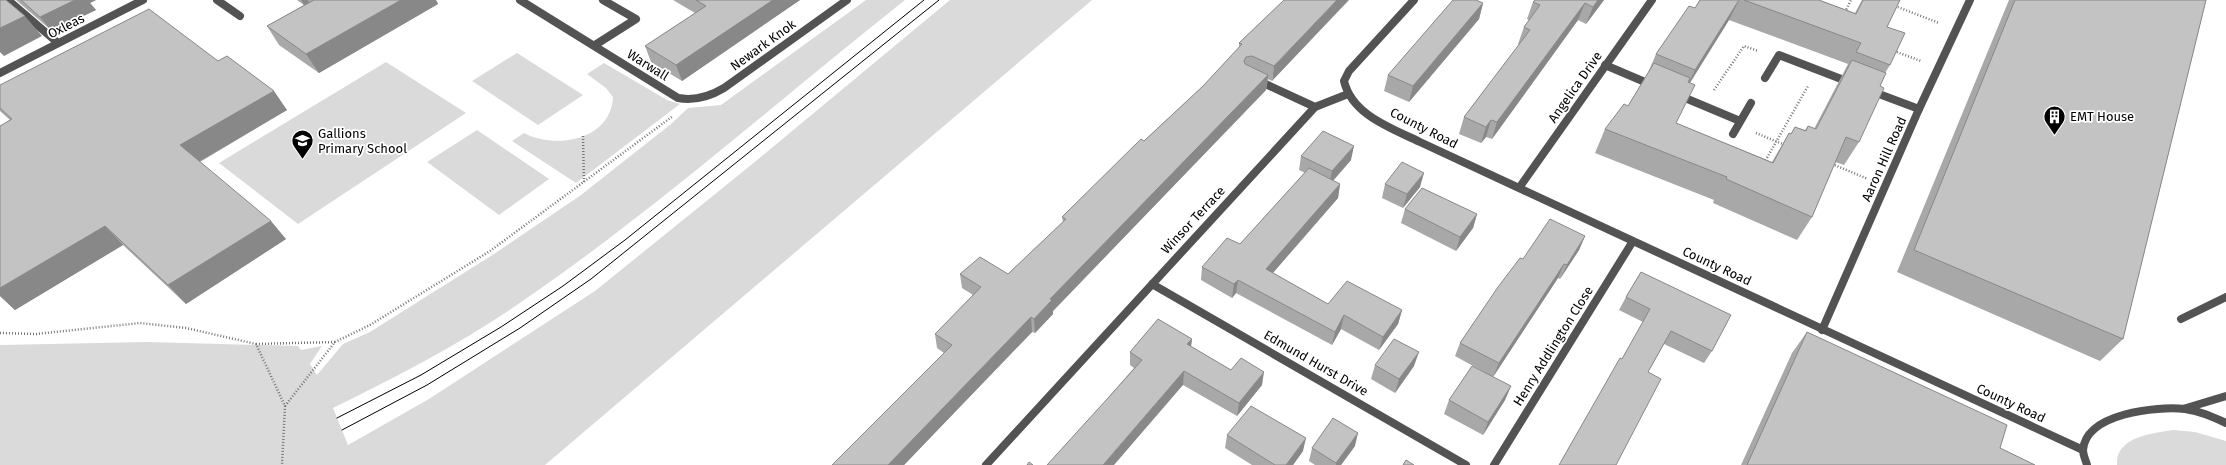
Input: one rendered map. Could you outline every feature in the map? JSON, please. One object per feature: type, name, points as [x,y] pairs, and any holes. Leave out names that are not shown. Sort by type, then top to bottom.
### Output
[{"type":"street","points":[[8,0],[58,43]]},
{"type":"street","name":"Oxleas","points":[[0,73],[143,0]]},
{"type":"street","points":[[217,0],[240,16]]},
{"type":"street","name":"Warwall","points":[[520,0],[595,45],[678,98],[689,100]]},
{"type":"street","points":[[595,45],[636,19],[603,0]]},
{"type":"street","name":"Newark Knok","points":[[689,100],[708,97],[724,88],[847,0]]},
{"type":"street","points":[[1348,94],[1344,81],[1349,71],[1414,0]]},
{"type":"street","name":"Angelica Drive","points":[[1519,188],[1652,0]]},
{"type":"street","name":"Aaron Hill Road","points":[[1822,330],[1919,109],[1970,0]]},
{"type":"street","points":[[1765,78],[1779,55],[1919,109]]},
{"type":"street","points":[[1605,65],[1740,121]]},
{"type":"street","points":[[1248,76],[1315,107]]},
{"type":"street","name":"Winsor Terrace","points":[[986,465],[1315,107],[1348,94]]},
{"type":"street","name":"County Road","points":[[1348,94],[1355,104],[1394,129],[1822,330],[2083,450]]},
{"type":"street","points":[[1733,134],[1752,103]]},
{"type":"street","name":"Henry Addlington Close","points":[[1494,465],[1634,241]]},
{"type":"street","name":"Edmund Hurst Drive","points":[[1152,284],[1466,465]]},
{"type":"street","points":[[2181,319],[2226,297]]},
{"type":"street","points":[[2086,465],[2083,450],[2088,434],[2104,421],[2128,414],[2184,409],[2226,396]]},
{"type":"street","points":[[2184,409],[2226,423]]},
{"type":"path","points":[[1844,13],[1851,0]]},
{"type":"path","points":[[1890,4],[1957,29]]},
{"type":"path","points":[[1889,50],[1939,67]]},
{"type":"path","points":[[1770,152],[1818,70]]},
{"type":"path","points":[[285,406],[336,342],[370,325],[490,251],[669,120],[689,100]]},
{"type":"path","points":[[582,136],[584,183]]},
{"type":"path","points":[[1776,141],[1791,147]]},
{"type":"path","points":[[1827,162],[1885,186]]},
{"type":"path","points":[[0,333],[36,334],[140,323],[186,328],[256,344],[336,342]]},
{"type":"path","points":[[256,344],[285,406],[282,465]]},
{"type":"shaded area","points":[[866,0],[905,0],[672,190],[576,263],[527,298],[504,314],[456,343],[408,370],[333,408],[348,445],[429,399],[595,291],[756,161],[950,0],[1092,0],[545,465],[0,465],[0,345],[148,342],[298,346],[301,350],[322,346],[310,364],[317,375],[343,344],[370,332],[494,254],[581,195],[671,124],[688,108],[721,105]]},
{"type":"shaded area","points":[[517,53],[583,95],[538,125],[472,81]]},
{"type":"shaded area","points":[[386,62],[466,113],[298,224],[219,163]]},
{"type":"shaded area","points":[[604,63],[667,100],[680,104],[576,183],[512,141],[524,133],[551,141],[580,138],[592,132],[603,123],[610,112],[613,97],[606,88],[587,74]]},
{"type":"shaded area","points":[[477,130],[549,179],[499,215],[427,162]]},
{"type":"shaded area","points":[[2173,430],[2195,432],[2226,441],[2226,465],[2117,465],[2118,456],[2122,448],[2129,442],[2146,435]]},
{"type":"building","points":[[0,0],[6,0],[25,16],[0,28]]},
{"type":"building","points":[[21,0],[75,0],[40,17]]},
{"type":"building","points":[[314,0],[401,0],[306,54],[267,26]]},
{"type":"building","points":[[696,0],[773,0],[676,65],[645,46],[706,6]]},
{"type":"building","points":[[1284,0],[1337,0],[1274,66],[1252,56],[1246,57],[1244,61],[1245,64],[1268,75],[1050,299],[1052,300],[1034,319],[1031,317],[888,465],[832,465],[952,345],[935,334],[981,287],[960,274],[980,257],[1008,274],[1066,219],[1062,217],[1141,139],[1144,141],[1203,86],[1242,44],[1239,43]]},
{"type":"building","points":[[1453,0],[1476,0],[1483,3],[1413,86],[1388,75]]},
{"type":"building","points":[[1535,0],[1598,0],[1593,7],[1585,3],[1497,122],[1491,120],[1486,127],[1464,117],[1530,30],[1524,27],[1540,5],[1533,2]]},
{"type":"building","points":[[1700,0],[1739,0],[1695,70],[1656,54],[1689,6],[1695,8]]},
{"type":"building","points":[[1744,0],[1819,0],[1856,14],[1863,0],[1900,0],[1887,27],[1905,33],[1890,65],[1856,52],[1861,43]]},
{"type":"building","name":"EMT House","points":[[2015,0],[2206,0],[2123,339],[1914,250]]},
{"type":"building","points":[[149,9],[218,61],[227,56],[274,91],[180,145],[271,221],[168,285],[105,226],[0,288],[0,126],[12,119],[0,108],[0,85]]},
{"type":"building","points":[[1852,60],[1886,73],[1880,86],[1884,88],[1859,142],[1846,137],[1812,217],[1726,179],[1727,177],[1605,129],[1624,104],[1628,106],[1654,63],[1690,78],[1688,82],[1695,85],[1676,123],[1773,163],[1789,133],[1791,134],[1795,127],[1806,131],[1808,126],[1816,129]]},
{"type":"building","points":[[1323,131],[1354,146],[1332,171],[1301,156]]},
{"type":"building","points":[[1402,162],[1424,173],[1407,194],[1385,184]]},
{"type":"building","points":[[1309,168],[1340,184],[1266,269],[1328,304],[1347,281],[1402,310],[1383,337],[1344,315],[1335,332],[1238,280],[1234,284],[1202,267],[1227,238],[1240,244]]},
{"type":"building","points":[[1422,188],[1477,214],[1460,237],[1405,209]]},
{"type":"building","points":[[1550,219],[1585,236],[1567,265],[1564,264],[1499,363],[1460,343],[1498,287],[1520,258],[1523,259]]},
{"type":"building","points":[[1641,272],[1731,315],[1712,351],[1671,331],[1648,372],[1661,379],[1616,465],[1559,465],[1620,358],[1622,359],[1650,309],[1626,297]]},
{"type":"building","points":[[1158,319],[1192,339],[1187,344],[1231,370],[1241,358],[1264,372],[1239,403],[1184,371],[1103,465],[1047,465],[1142,360],[1130,352]]},
{"type":"building","points":[[1807,332],[2007,425],[2000,448],[2035,465],[1747,465]]},
{"type":"building","points":[[1394,339],[1419,352],[1399,379],[1375,365]]},
{"type":"building","points":[[1472,366],[1511,386],[1488,422],[1449,400]]},
{"type":"building","points":[[1251,406],[1306,438],[1286,465],[1275,465],[1227,435]]},
{"type":"building","points":[[1333,418],[1358,433],[1336,463],[1312,448]]},
{"type":"building","points":[[1406,460],[1414,465],[1403,465]]},
{"type":"tram line","points":[[337,418],[421,375],[501,327],[563,286],[625,240],[924,0]]},
{"type":"tram line","points":[[342,430],[427,385],[520,328],[591,279],[939,0]]},
{"type":"place","name":"EMT House","points":[[2055,136]]},
{"type":"place","name":"Gallions Primary School","points":[[303,160]]}]
